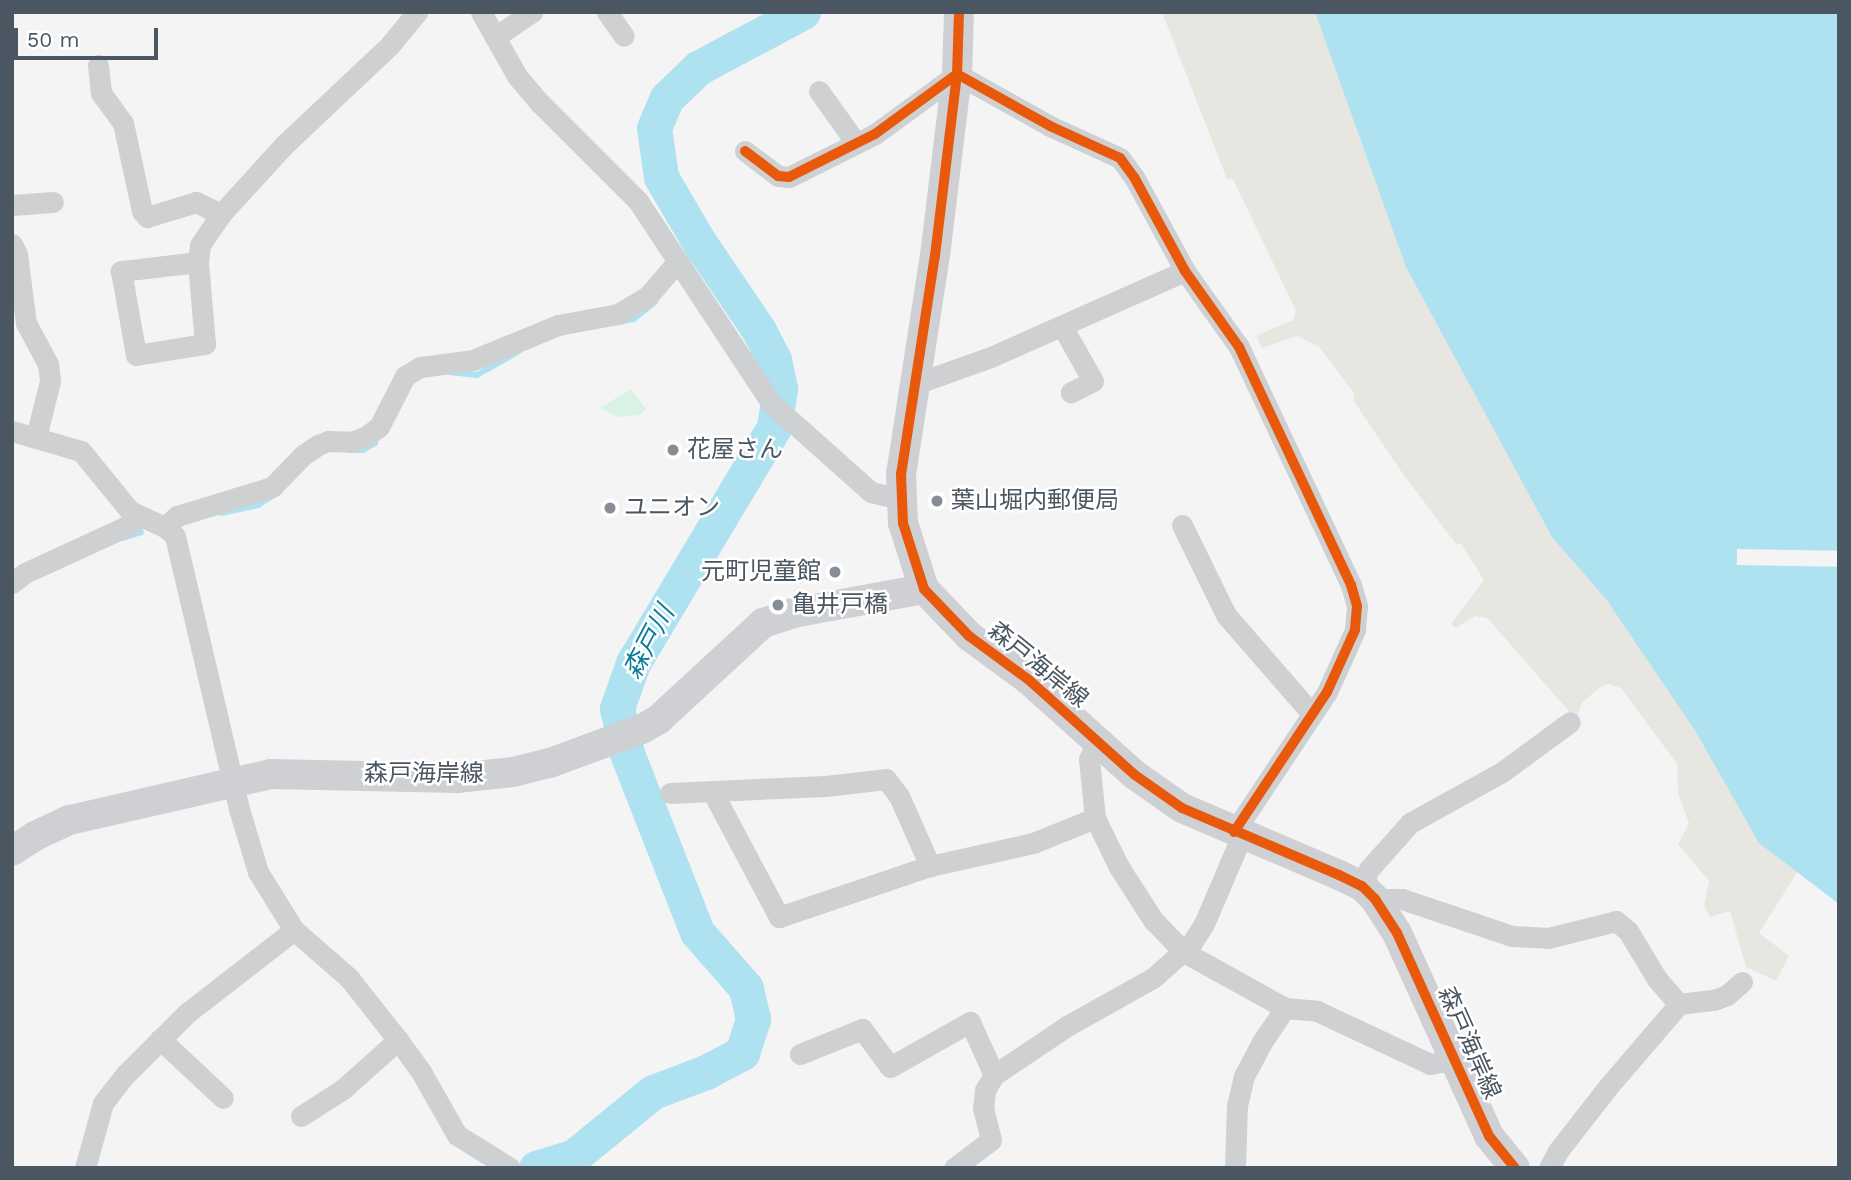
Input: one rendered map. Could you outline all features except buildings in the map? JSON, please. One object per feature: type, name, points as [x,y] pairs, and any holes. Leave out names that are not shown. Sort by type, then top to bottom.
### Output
[{"type":"main road","name":"森戸海岸線","points":[[958,12],[957,74],[900,499],[907,541],[924,589],[969,636],[1029,680],[1135,775],[1182,808],[1369,892],[1397,933],[1489,1136],[1515,1168]]},
{"type":"main road","name":"森戸海岸線","points":[[20,837],[70,820],[232,781],[308,773],[457,778],[538,766],[642,729],[670,710],[762,623],[793,613],[924,589]]},
{"type":"street","points":[[481,12],[517,76],[548,113],[610,169],[638,201],[772,404],[871,492],[900,499]]},
{"type":"street","points":[[495,37],[532,12]]},
{"type":"street","points":[[607,12],[624,36]]},
{"type":"street","points":[[198,262],[121,271],[136,355],[205,344],[198,262],[200,245],[221,214],[282,146],[390,45],[415,13]]},
{"type":"street","points":[[98,65],[102,93],[123,123],[142,211],[147,217],[196,202],[221,214]]},
{"type":"street","points":[[745,150],[778,176],[789,177],[875,134],[957,74],[1050,126],[1120,158],[1134,177],[1185,271],[1239,347],[1351,585],[1357,606],[1355,630],[1327,692],[1238,834],[1205,924],[1184,952],[1145,983],[1067,1026],[994,1075],[985,1090],[983,1109],[991,1140],[954,1168]]},
{"type":"street","points":[[818,92],[856,143]]},
{"type":"street","points":[[12,205],[53,202]]},
{"type":"street","points":[[12,244],[17,254],[26,323],[48,365],[50,381],[36,437]]},
{"type":"street","points":[[165,527],[177,516],[272,487],[303,455],[318,445],[328,441],[351,442],[365,437],[379,427],[405,376],[420,367],[473,360],[558,325],[618,314],[648,296],[681,269]]},
{"type":"street","points":[[915,384],[954,372],[1185,271]]},
{"type":"street","points":[[1062,326],[1093,382],[1071,392]]},
{"type":"street","points":[[12,431],[81,451],[121,503],[140,517],[165,527],[179,542],[232,781],[248,845],[258,872],[294,930],[349,978],[398,1040],[420,1070],[457,1135],[510,1168]]},
{"type":"street","points":[[12,583],[25,573],[123,528],[140,517]]},
{"type":"street","points":[[1182,525],[1226,615],[1312,714]]},
{"type":"street","points":[[1570,722],[1502,772],[1410,822],[1369,869],[1369,892],[1402,899],[1512,936],[1548,938],[1616,921],[1628,931],[1657,979],[1679,1004]]},
{"type":"street","points":[[1097,742],[1089,759],[1095,818],[1119,867],[1153,920],[1184,952],[1285,1008],[1317,1011],[1430,1064],[1453,1059]]},
{"type":"street","points":[[670,793],[825,786],[886,779],[900,796],[930,866]]},
{"type":"street","points":[[712,792],[779,917],[930,866],[1033,843],[1095,818]]},
{"type":"street","points":[[85,1168],[103,1103],[125,1074],[187,1013],[294,930]]},
{"type":"street","points":[[1549,1168],[1558,1150],[1607,1088],[1679,1004],[1714,1000],[1727,995],[1742,982]]},
{"type":"street","points":[[1235,1168],[1237,1107],[1244,1076],[1262,1042],[1285,1008]]},
{"type":"street","points":[[800,1054],[862,1029],[890,1066],[970,1022],[994,1075]]},
{"type":"street","points":[[160,1039],[223,1098]]},
{"type":"street","points":[[301,1116],[343,1089],[398,1040]]},
{"type":"green space","points":[[631,389],[646,409],[640,415],[617,417],[600,408]]},
{"type":"sand","points":[[1162,12],[1354,12],[1806,858],[1759,933],[1789,956],[1776,981],[1746,967],[1730,911],[1710,917],[1704,905],[1709,881],[1678,844],[1689,823],[1678,793],[1677,764],[1621,688],[1608,684],[1600,687],[1582,703],[1576,719],[1487,618],[1475,616],[1456,628],[1451,624],[1484,580],[1461,544],[1456,544],[1403,474],[1353,400],[1355,394],[1319,347],[1297,336],[1262,348],[1256,336],[1293,320],[1296,311],[1233,179],[1227,179]]},
{"type":"water","points":[[1315,12],[1839,12],[1839,904],[1759,843],[1696,732],[1606,599],[1552,537],[1406,267]]},
{"type":"pier","points":[[1737,549],[1839,551],[1839,567],[1737,565]]},
{"type":"waterway","name":"森戸川","points":[[536,1168],[573,1157],[653,1092],[706,1072],[742,1053],[753,1019],[746,988],[697,932],[627,753],[617,708],[633,663],[774,427],[780,388],[774,360],[758,329],[699,242],[661,177],[654,128],[667,98],[698,68],[803,12]]},
{"type":"waterway","points":[[685,263],[699,242]]},
{"type":"waterway","points":[[623,321],[634,319],[655,302]]},
{"type":"waterway","points":[[449,372],[477,375],[519,351]]},
{"type":"waterway","points":[[353,450],[363,450],[375,443]]},
{"type":"waterway","points":[[221,513],[258,505],[279,492]]},
{"type":"waterway","points":[[123,538],[141,532]]},
{"type":"cycle path","points":[[959,12],[957,74],[935,255],[901,474],[903,523],[924,589],[969,636],[1029,680],[1135,775],[1182,808],[1362,886],[1375,899],[1397,933],[1489,1136],[1515,1168]]},
{"type":"cycle path","points":[[745,151],[778,176],[789,177],[875,134],[957,74],[1050,126],[1120,158],[1134,177],[1185,271],[1239,347],[1351,585],[1357,606],[1355,630],[1327,692],[1234,832]]},
{"type":"place","name":"花屋さん","points":[[673,450]]},
{"type":"place","name":"葉山堀内郵便局","points":[[937,501]]},
{"type":"place","name":"ユニオン","points":[[610,508]]},
{"type":"place","name":"元町児童館","points":[[835,572]]},
{"type":"place","name":"亀井戸橋","points":[[778,605]]}]
